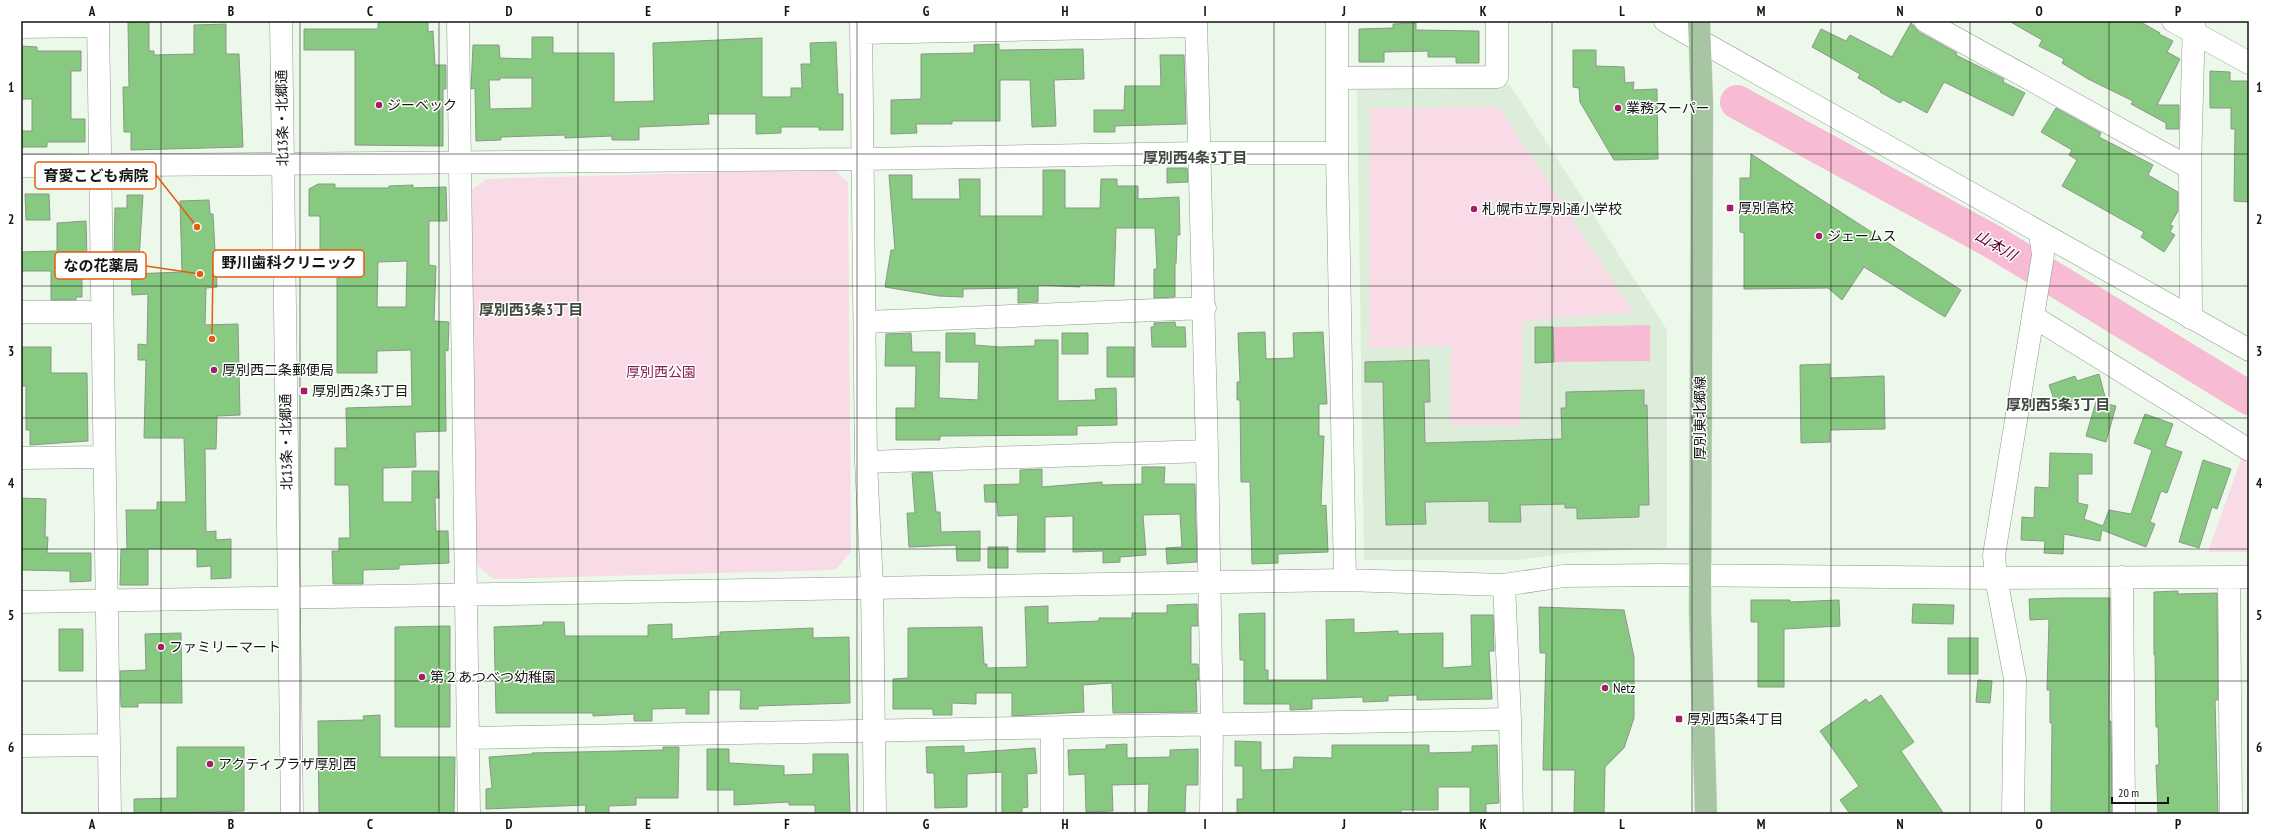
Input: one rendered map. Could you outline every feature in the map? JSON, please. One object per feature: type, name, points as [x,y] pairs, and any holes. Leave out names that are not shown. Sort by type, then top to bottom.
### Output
[{"type":"main road","name":"厚別東北郷線","points":[[1699,30],[1702,104],[1700,575],[1706,814]]},
{"type":"street","name":"北13条・北郷通","points":[[281,21],[292,814]]},
{"type":"street","points":[[458,21],[469,814]]},
{"type":"street","points":[[1337,21],[1337,153],[1345,580]]},
{"type":"street","points":[[1337,78],[1497,77],[1497,21]]},
{"type":"street","points":[[1665,21],[1699,30],[2042,244],[2191,318],[2249,350]]},
{"type":"street","points":[[1925,21],[2190,168]]},
{"type":"street","points":[[2173,21],[2193,26],[2249,63]]},
{"type":"street","points":[[875,814],[872,586],[866,462],[866,322],[861,27],[1196,23],[1210,581],[1212,724],[1211,814]]},
{"type":"street","points":[[21,27],[98,24],[110,814]]},
{"type":"street","points":[[2191,318],[2190,168],[2193,26]]},
{"type":"street","points":[[21,166],[863,159],[1200,153],[1337,153]]},
{"type":"street","points":[[2013,814],[2015,679],[1996,578],[1994,555],[2034,316],[2042,244]]},
{"type":"street","points":[[866,322],[1204,308]]},
{"type":"street","points":[[21,312],[102,312]]},
{"type":"street","points":[[2034,316],[2249,450]]},
{"type":"street","points":[[866,462],[1207,451]]},
{"type":"street","points":[[21,458],[104,457]]},
{"type":"street","points":[[21,602],[1210,581],[1345,580],[1504,585],[1564,576],[1700,575],[1996,578],[2239,577],[2231,814]]},
{"type":"street","points":[[2122,577],[2124,814]]},
{"type":"street","points":[[1504,585],[1510,719],[1512,814]]},
{"type":"street","points":[[468,738],[1510,719]]},
{"type":"street","points":[[1052,728],[1052,814]]},
{"type":"street","points":[[21,746],[109,745]]},
{"type":"shaded area","name":"札幌市立厚別通小学校","points":[[1510,85],[1667,330],[1667,548],[1568,553],[1519,560],[1364,560],[1357,88]]},
{"type":"shaded area","points":[[1650,325],[1650,361],[1554,362],[1553,327]]},
{"type":"green space","points":[[1499,107],[1633,312],[1523,321],[1520,426],[1450,425],[1451,346],[1369,348],[1370,108]]},
{"type":"green space","name":"厚別西公園","points":[[833,169],[848,182],[851,552],[835,570],[494,579],[476,565],[470,191],[486,179]]},
{"type":"green space","points":[[2242,456],[2249,460],[2249,552],[2208,552]]},
{"type":"building","points":[[128,21],[149,21],[149,51],[154,51],[154,55],[194,54],[194,25],[226,24],[226,54],[239,54],[243,147],[131,150],[131,132],[124,132],[123,87],[129,87]]},
{"type":"building","points":[[378,21],[428,21],[428,32],[433,31],[435,65],[446,65],[446,89],[443,89],[443,146],[355,145],[355,50],[304,50],[304,29],[378,29]]},
{"type":"building","points":[[2009,21],[2139,21],[2173,41],[2167,52],[2180,59],[2157,105],[2179,105],[2179,129],[2166,129],[2166,123],[2131,104],[2133,101],[2088,79],[2062,63],[2064,59],[2039,46],[2042,40]]},
{"type":"building","points":[[1416,23],[1416,30],[1479,31],[1479,63],[1456,63],[1456,57],[1428,57],[1428,51],[1384,52],[1384,62],[1359,62],[1359,29],[1393,28],[1393,24]]},
{"type":"building","points":[[1911,23],[1919,32],[1957,53],[1956,55],[2004,79],[2003,82],[2025,93],[2013,116],[1944,82],[1927,113],[1903,100],[1900,103],[1880,92],[1881,91],[1858,78],[1860,74],[1812,47],[1821,29],[1846,41],[1850,35],[1892,57]]},
{"type":"building","points":[[532,37],[553,37],[553,53],[614,53],[614,102],[654,101],[653,43],[762,38],[762,97],[791,97],[791,88],[802,88],[801,64],[811,64],[810,43],[836,42],[838,94],[843,94],[843,130],[819,130],[819,127],[781,127],[781,133],[756,134],[756,114],[708,114],[709,124],[639,127],[639,140],[612,140],[612,136],[565,138],[565,135],[501,137],[501,140],[476,141],[475,88],[471,89],[473,45],[499,45],[500,58],[532,59]],"holes":[[[500,78],[532,78],[532,108],[490,109],[489,80],[500,80]]]},
{"type":"building","points":[[999,44],[999,50],[1083,49],[1084,79],[1054,80],[1056,126],[1032,127],[1030,80],[1000,80],[1000,121],[952,121],[952,124],[916,124],[917,133],[891,134],[891,100],[921,99],[921,54],[974,53],[974,45]]},
{"type":"building","points":[[21,46],[37,47],[37,51],[81,51],[81,71],[71,71],[71,119],[85,119],[85,142],[47,142],[47,147],[21,147],[21,131],[32,131],[32,99],[21,99]]},
{"type":"building","points":[[1573,50],[1596,50],[1596,66],[1624,67],[1625,83],[1634,82],[1633,90],[1657,89],[1658,159],[1614,160],[1580,102],[1579,88],[1573,87]]},
{"type":"building","points":[[1160,55],[1184,55],[1186,124],[1115,126],[1115,132],[1094,132],[1094,110],[1124,110],[1125,86],[1161,86]]},
{"type":"building","points":[[2210,71],[2230,72],[2230,81],[2249,81],[2249,202],[2234,201],[2235,129],[2231,129],[2231,108],[2210,108]]},
{"type":"building","points":[[2056,108],[2101,133],[2099,137],[2153,165],[2148,175],[2178,192],[2178,211],[2170,225],[2173,226],[2170,232],[2175,235],[2164,252],[2141,237],[2144,232],[2062,186],[2077,160],[2069,155],[2072,150],[2041,132]]},
{"type":"building","points":[[1751,154],[1961,290],[1945,317],[1864,267],[1842,300],[1828,288],[1744,289],[1744,233],[1740,232],[1740,178],[1750,178]]},
{"type":"building","points":[[1167,168],[1187,168],[1188,182],[1167,183]]},
{"type":"building","points":[[1043,170],[1065,170],[1065,208],[1100,208],[1101,179],[1117,179],[1117,186],[1138,186],[1138,199],[1179,197],[1180,235],[1177,235],[1175,297],[1154,298],[1154,269],[1157,269],[1155,228],[1116,228],[1114,286],[1080,285],[1080,287],[1038,285],[1038,302],[1018,303],[1018,288],[963,289],[963,297],[939,296],[885,287],[891,250],[895,250],[889,175],[912,175],[912,199],[960,199],[959,179],[980,179],[980,216],[1043,216]]},
{"type":"building","points":[[318,184],[335,184],[335,188],[389,188],[389,186],[413,185],[413,188],[446,187],[447,221],[429,221],[429,265],[436,266],[434,321],[449,322],[448,351],[445,350],[446,431],[415,432],[416,467],[383,468],[383,502],[412,502],[412,471],[438,471],[439,498],[435,498],[436,531],[448,531],[449,563],[399,565],[399,569],[363,570],[363,584],[333,584],[332,551],[339,551],[339,538],[350,538],[349,485],[335,485],[335,448],[347,448],[346,408],[412,406],[411,350],[377,351],[377,373],[337,373],[337,269],[320,269],[320,216],[309,216],[309,189]],"holes":[[[407,261],[406,307],[377,307],[378,262]]]},
{"type":"building","points":[[25,194],[49,194],[50,220],[26,220]]},
{"type":"building","points":[[127,195],[143,195],[139,260],[114,259],[115,208],[127,208]]},
{"type":"building","points":[[209,200],[210,214],[213,214],[217,287],[206,288],[205,325],[238,324],[240,415],[217,416],[216,449],[205,449],[206,532],[216,531],[216,540],[231,539],[231,578],[211,579],[211,566],[197,567],[197,549],[148,549],[148,585],[120,585],[121,549],[127,549],[126,510],[157,510],[157,502],[186,502],[184,438],[144,438],[146,360],[138,360],[138,344],[147,345],[148,294],[132,295],[131,274],[182,272],[180,201]]},
{"type":"building","points":[[86,221],[87,258],[85,258],[86,276],[82,276],[82,297],[76,297],[76,300],[51,300],[51,271],[21,271],[21,252],[57,251],[57,223]]},
{"type":"building","points":[[1175,322],[1176,327],[1185,327],[1186,347],[1152,347],[1151,327],[1154,327],[1154,323]]},
{"type":"building","points":[[1535,327],[1553,327],[1554,362],[1535,363]]},
{"type":"building","points":[[1265,332],[1266,359],[1294,358],[1293,333],[1323,332],[1327,404],[1319,404],[1319,436],[1324,436],[1321,506],[1326,505],[1328,552],[1278,554],[1278,563],[1252,564],[1250,482],[1241,482],[1240,400],[1237,400],[1237,382],[1240,382],[1238,333]]},
{"type":"building","points":[[911,333],[912,352],[940,352],[939,398],[978,400],[979,362],[946,362],[946,333],[975,333],[975,345],[1000,347],[1035,346],[1035,340],[1058,340],[1058,401],[1096,400],[1095,389],[1116,388],[1117,425],[1077,426],[1077,435],[940,436],[940,440],[896,440],[896,408],[915,408],[916,366],[885,366],[886,334]]},
{"type":"building","points":[[1062,333],[1088,333],[1088,354],[1062,354]]},
{"type":"building","points":[[22,347],[51,347],[51,373],[87,373],[88,441],[30,445],[30,430],[26,430],[26,386],[22,386]]},
{"type":"building","points":[[1107,347],[1134,347],[1134,377],[1107,377]]},
{"type":"building","points":[[1429,360],[1430,402],[1424,402],[1425,443],[1562,439],[1561,408],[1566,408],[1566,392],[1644,390],[1644,405],[1647,405],[1649,505],[1639,505],[1639,517],[1577,519],[1577,508],[1565,508],[1565,504],[1520,505],[1521,522],[1489,522],[1489,501],[1425,502],[1426,524],[1386,525],[1383,382],[1365,382],[1365,362]]},
{"type":"building","points":[[1830,364],[1830,378],[1884,376],[1885,429],[1830,430],[1830,442],[1801,443],[1800,365]]},
{"type":"building","points":[[2099,374],[2107,404],[2116,406],[2106,442],[2086,436],[2098,395],[2057,408],[2049,385],[2075,376],[2077,381]]},
{"type":"building","points":[[2145,414],[2173,424],[2165,446],[2182,452],[2167,493],[2161,491],[2150,522],[2155,524],[2146,547],[2102,530],[2100,541],[2064,534],[2063,554],[2044,553],[2045,541],[2021,540],[2022,517],[2034,518],[2035,487],[2049,488],[2050,453],[2092,454],[2092,474],[2078,474],[2078,503],[2088,505],[2084,519],[2103,526],[2109,510],[2131,514],[2152,450],[2134,443]]},
{"type":"building","points":[[2203,460],[2231,469],[2217,509],[2212,507],[2199,548],[2179,542]]},
{"type":"building","points":[[1142,467],[1165,467],[1164,484],[1195,484],[1197,562],[1167,564],[1166,548],[1182,547],[1180,514],[1143,515],[1146,555],[1120,557],[1120,562],[1103,563],[1103,551],[1073,552],[1073,516],[1045,517],[1045,552],[1017,552],[1018,515],[998,516],[997,502],[985,502],[984,485],[1020,484],[1020,470],[1042,469],[1042,487],[1102,482],[1102,485],[1142,484]]},
{"type":"building","points":[[932,472],[936,512],[940,512],[941,532],[980,531],[980,561],[957,561],[956,545],[909,547],[907,513],[915,513],[912,473]]},
{"type":"building","points":[[21,498],[46,499],[45,537],[48,537],[47,553],[91,553],[91,581],[70,582],[70,571],[21,570]]},
{"type":"building","points":[[988,547],[1008,547],[1008,568],[988,568]]},
{"type":"building","points":[[2178,591],[2178,594],[2217,593],[2218,700],[2215,700],[2218,814],[2158,814],[2156,765],[2159,765],[2158,727],[2156,727],[2154,592]]},
{"type":"building","points":[[2110,598],[2109,721],[2111,721],[2112,814],[2051,814],[2052,723],[2050,723],[2050,690],[2047,690],[2049,619],[2030,620],[2029,599]]},
{"type":"building","points":[[1751,600],[1790,600],[1790,602],[1839,600],[1840,626],[1784,629],[1784,687],[1758,687],[1758,622],[1751,622]]},
{"type":"building","points":[[1197,604],[1198,626],[1191,626],[1191,664],[1198,664],[1199,680],[1196,680],[1197,712],[1113,713],[1112,683],[1083,685],[1084,712],[1012,716],[1012,693],[976,693],[976,704],[952,703],[952,715],[933,715],[933,709],[893,709],[893,679],[908,678],[908,628],[982,627],[984,664],[987,664],[987,668],[1027,667],[1025,607],[1048,606],[1048,623],[1099,621],[1099,618],[1132,618],[1132,613],[1167,613],[1167,605]]},
{"type":"building","points":[[1913,604],[1954,605],[1953,624],[1912,623]]},
{"type":"building","name":"Netz","points":[[1539,607],[1624,610],[1634,657],[1634,718],[1624,748],[1605,767],[1604,814],[1574,814],[1575,770],[1543,770],[1546,653],[1540,653]]},
{"type":"building","points":[[1265,613],[1265,670],[1268,670],[1268,680],[1327,680],[1326,620],[1354,619],[1354,633],[1398,631],[1398,634],[1443,633],[1443,668],[1472,666],[1471,615],[1493,615],[1494,651],[1489,651],[1492,699],[1417,700],[1417,695],[1388,696],[1388,701],[1363,702],[1363,697],[1312,699],[1312,709],[1290,710],[1290,704],[1244,704],[1244,660],[1240,660],[1239,614]]},
{"type":"building","points":[[543,622],[564,622],[565,636],[648,636],[648,625],[672,624],[672,639],[720,636],[720,632],[813,628],[813,638],[849,637],[850,703],[758,706],[758,709],[740,709],[741,690],[709,690],[709,714],[686,714],[686,708],[652,709],[652,721],[634,721],[634,714],[593,716],[593,713],[496,713],[494,627],[543,625]]},
{"type":"building","name":"第２あつべつ幼稚園","points":[[450,626],[450,727],[395,727],[395,627]]},
{"type":"building","points":[[59,629],[83,629],[83,671],[59,671]]},
{"type":"building","points":[[181,633],[182,703],[138,703],[138,707],[121,707],[120,671],[146,670],[145,634]]},
{"type":"building","points":[[1948,638],[1978,638],[1978,674],[1948,674]]},
{"type":"building","points":[[1978,680],[1992,681],[1990,703],[1976,702]]},
{"type":"building","points":[[1881,695],[1914,742],[1901,751],[1944,814],[1850,814],[1840,800],[1859,786],[1820,731],[1866,699],[1869,703]]},
{"type":"building","points":[[380,715],[380,757],[455,757],[454,814],[319,814],[318,721],[364,720],[363,716]]},
{"type":"building","points":[[1235,741],[1261,742],[1261,770],[1293,769],[1294,757],[1332,758],[1332,745],[1429,745],[1429,753],[1472,752],[1472,746],[1497,745],[1499,803],[1486,804],[1486,814],[1470,814],[1470,787],[1438,787],[1438,810],[1401,810],[1401,814],[1237,814],[1237,799],[1243,799],[1243,766],[1235,766]]},
{"type":"building","points":[[1127,744],[1127,758],[1170,757],[1170,750],[1198,749],[1198,785],[1186,785],[1185,813],[1148,813],[1149,784],[1112,785],[1113,811],[1086,812],[1085,774],[1069,775],[1068,750],[1106,749],[1106,745]]},
{"type":"building","points":[[964,746],[964,753],[1035,748],[1037,773],[1027,774],[1028,807],[1022,808],[1022,814],[1002,814],[1002,772],[967,774],[967,807],[935,808],[934,773],[927,773],[926,747]]},
{"type":"building","name":"アクティプラザ厚別西","points":[[177,747],[244,747],[244,811],[134,814],[134,799],[177,798]]},
{"type":"building","points":[[663,747],[679,747],[678,798],[636,798],[636,805],[609,806],[609,814],[585,814],[586,805],[486,809],[486,789],[492,788],[489,757],[532,753],[663,750]]},
{"type":"building","points":[[707,749],[729,749],[729,763],[784,766],[784,775],[813,774],[813,754],[848,754],[850,813],[815,814],[815,805],[789,805],[789,802],[734,805],[734,790],[707,790]]},
{"type":"waterway","name":"山本川","points":[[1737,102],[1995,243],[2249,398]]},
{"type":"place","name":"ジーベック","points":[[379,105]]},
{"type":"place","name":"業務スーパー","points":[[1618,108]]},
{"type":"place","name":"厚別高校","points":[[1730,208]]},
{"type":"place","name":"札幌市立厚別通小学校","points":[[1474,209]]},
{"type":"place","name":"育愛こども病院","points":[[197,227]]},
{"type":"place","name":"ジェームス","points":[[1819,236]]},
{"type":"place","name":"なの花薬局","points":[[200,274]]},
{"type":"place","name":"野川歯科クリニック","points":[[212,339]]},
{"type":"place","name":"厚別西二条郵便局","points":[[214,370]]},
{"type":"place","name":"厚別西2条3丁目","points":[[304,391]]},
{"type":"place","name":"ファミリーマート","points":[[161,647]]},
{"type":"place","name":"第２あつべつ幼稚園","points":[[422,677]]},
{"type":"place","name":"Netz","points":[[1605,688]]},
{"type":"place","name":"厚別西5条4丁目","points":[[1679,719]]},
{"type":"place","name":"アクティプラザ厚別西","points":[[210,764]]},
{"type":"district","name":"厚別西4条3丁目","points":[[1195,157]]},
{"type":"district","name":"厚別西3条3丁目","points":[[531,309]]},
{"type":"district","name":"厚別西5条3丁目","points":[[2058,404]]}]
